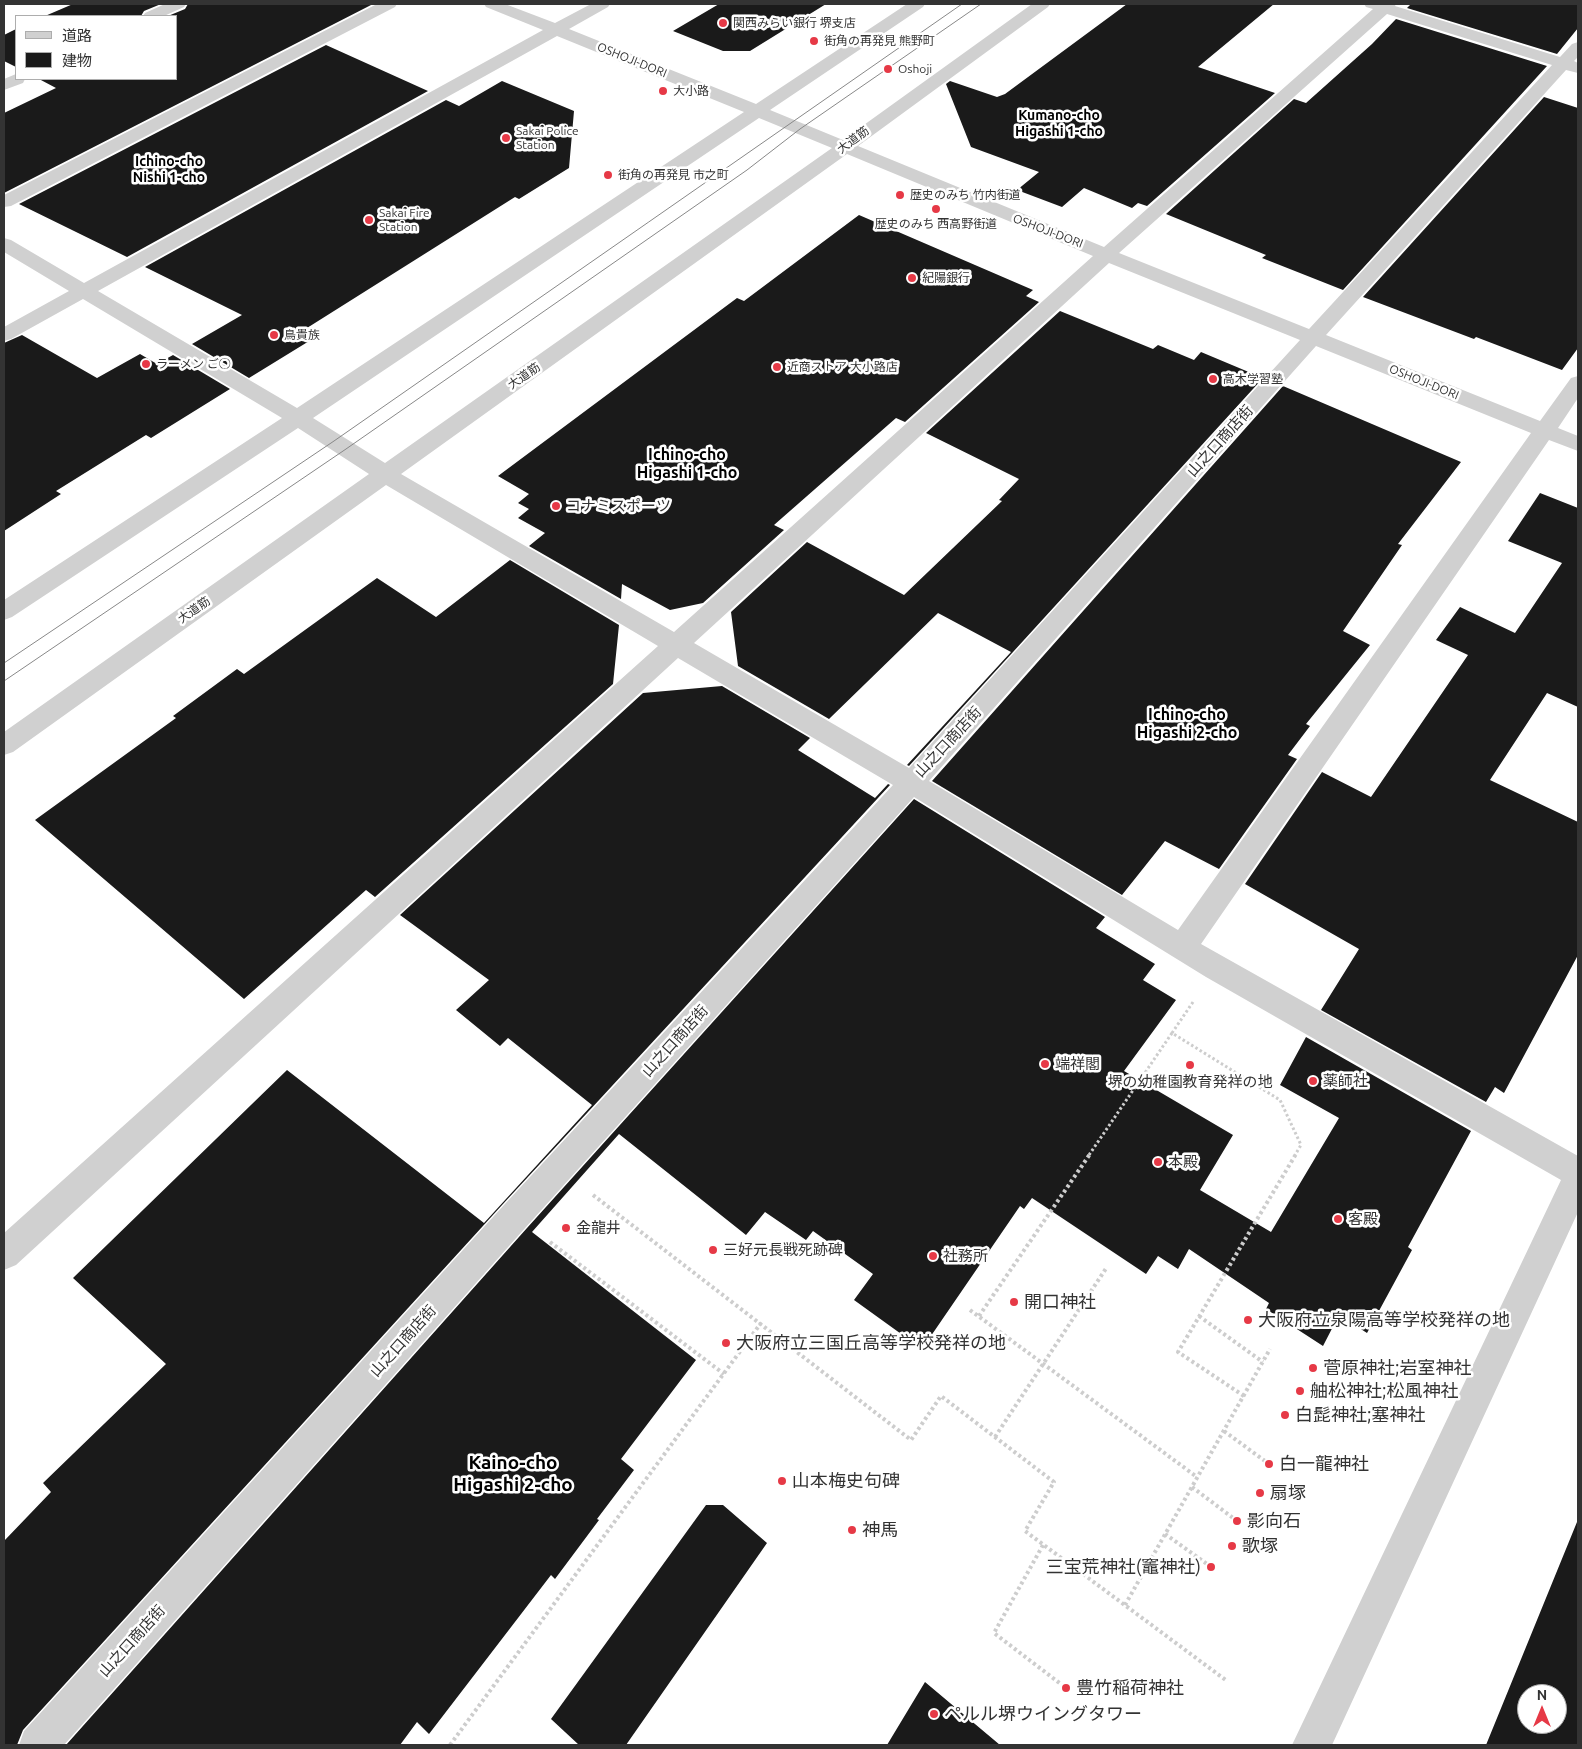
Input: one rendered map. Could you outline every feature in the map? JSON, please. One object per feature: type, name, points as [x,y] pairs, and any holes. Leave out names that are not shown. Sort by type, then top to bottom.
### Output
[{"type":"street","points":[[153,15],[178,4]]},
{"type":"street","points":[[4,202],[389,4]]},
{"type":"street","name":"OSHOJI-DORI","points":[[492,4],[1578,444]]},
{"type":"street","points":[[4,335],[602,4]]},
{"type":"street","points":[[4,611],[298,418],[917,4]]},
{"type":"street","name":"大道筋","points":[[4,745],[844,148],[1042,4]]},
{"type":"street","points":[[4,1254],[1381,5],[1571,66]]},
{"type":"street","name":"山之口商店街","points":[[38,1745],[515,1216],[910,782],[938,755],[1313,337],[1571,66],[1578,47]]},
{"type":"street","points":[[4,244],[298,418],[385,474],[910,782],[1182,948],[1578,1173]]},
{"type":"street","points":[[1182,948],[1578,383]]},
{"type":"street","points":[[1312,1745],[1578,1178]]},
{"type":"path","points":[[979,1316],[1216,968]]},
{"type":"path","points":[[1172,1032],[1280,1100],[1301,1145],[1178,1352],[1244,1396]]},
{"type":"path","points":[[558,1169],[581,1184],[911,1440],[941,1396],[1054,1482],[1025,1531],[1227,1681]]},
{"type":"path","points":[[515,1216],[724,1374]]},
{"type":"path","points":[[995,1437],[1107,1267]]},
{"type":"path","points":[[970,1310],[1197,1477]]},
{"type":"path","points":[[1199,1316],[1263,1362]]},
{"type":"path","points":[[450,1745],[761,1324]]},
{"type":"path","points":[[1125,1605],[1270,1350]]},
{"type":"path","points":[[1224,1431],[1269,1464]]},
{"type":"path","points":[[1192,1487],[1237,1521]]},
{"type":"path","points":[[1165,1534],[1211,1567]]},
{"type":"path","points":[[1043,1545],[994,1633],[1066,1688]]},
{"type":"building","points":[[73,4],[161,4],[144,11],[142,15],[47,15]]},
{"type":"building","points":[[188,4],[373,4],[4,193],[4,113],[56,88],[41,80],[178,80],[178,15],[170,15],[185,9]]},
{"type":"building","name":"関西みらい銀行 堺支店","points":[[719,4],[826,4],[750,51],[723,51],[673,31]]},
{"type":"building","points":[[1127,4],[1274,4],[1198,67],[1275,93],[1147,206],[1138,203],[1132,208],[1084,188],[1062,207],[1017,190],[1039,172],[971,147],[946,84],[950,81],[997,97],[1005,94]]},
{"type":"building","points":[[1411,4],[1578,4],[1578,28],[1557,54],[1407,8]]},
{"type":"building","points":[[1396,19],[1547,66],[1343,290],[1262,258],[1266,255],[1166,214],[1294,99],[1306,103],[1372,44]]},
{"type":"building","points":[[15,30],[15,66],[4,61],[4,35]]},
{"type":"building","points":[[326,45],[428,91],[127,257],[19,204]]},
{"type":"building","points":[[502,81],[574,111],[569,168],[519,199],[515,197],[307,328],[319,335],[249,378],[192,344],[242,315],[145,267],[446,100],[459,106]]},
{"type":"building","points":[[1544,97],[1578,108],[1578,348],[1562,370],[1363,297]]},
{"type":"building","points":[[859,215],[1033,290],[1026,296],[1039,302],[905,422],[896,418],[774,525],[784,530],[703,603],[670,610],[622,584],[621,599],[529,546],[545,533],[518,518],[529,509],[518,503],[529,494],[498,476],[737,298],[744,301]]},
{"type":"building","points":[[1060,311],[1153,349],[1158,345],[1194,360],[1201,352],[1263,378],[909,766],[907,765],[1011,652],[938,613],[829,719],[738,666],[731,612],[807,542],[904,595],[1002,501],[999,500],[1019,479],[926,433]]},
{"type":"building","points":[[22,335],[97,378],[140,354],[157,364],[173,355],[230,389],[151,438],[146,435],[56,491],[61,494],[4,531],[4,343]]},
{"type":"building","points":[[1283,386],[1461,462],[1398,544],[1402,545],[1343,631],[1370,645],[1306,724],[1310,726],[1288,755],[1297,759],[1219,869],[1165,841],[1122,895],[932,781]]},
{"type":"building","points":[[1540,493],[1578,508],[1578,707],[1547,693],[1490,780],[1578,822],[1578,955],[1504,1093],[1495,1087],[1486,1102],[1321,1010],[1359,949],[1245,884],[1322,772],[1371,797],[1468,655],[1436,640],[1460,607],[1515,633],[1562,563],[1508,541]]},
{"type":"building","points":[[510,560],[619,625],[613,684],[375,897],[366,890],[244,999],[35,820],[176,718],[173,716],[237,669],[244,674],[377,578],[436,617]]},
{"type":"building","points":[[722,686],[810,738],[798,750],[875,798],[888,784],[890,785],[503,1204],[23,1730],[17,1745],[4,1745],[4,1541],[51,1492],[43,1483],[166,1364],[73,1278],[287,1070],[484,1223],[592,1105],[508,1038],[500,1046],[456,1010],[489,980],[400,915],[643,693]]},
{"type":"building","points":[[914,799],[1105,917],[1096,928],[1155,964],[1143,980],[1176,1000],[1124,1071],[1233,1135],[1200,1190],[1271,1232],[1339,1118],[1280,1085],[1306,1037],[1471,1131],[1408,1247],[1412,1250],[1367,1333],[1339,1315],[1323,1346],[1266,1309],[1269,1303],[1189,1249],[1178,1269],[1158,1256],[1146,1274],[1032,1198],[1024,1209],[1020,1206],[922,1349],[854,1300],[873,1274],[813,1231],[806,1240],[765,1212],[746,1235],[619,1134],[532,1232],[696,1360],[621,1459],[634,1470],[597,1519],[599,1520],[555,1579],[551,1575],[429,1734],[417,1722],[400,1745],[66,1745],[527,1228]]},
{"type":"building","points":[[706,1505],[723,1505],[767,1543],[626,1745],[579,1745],[551,1719]]},
{"type":"building","points":[[1577,1522],[1578,1745],[1486,1745]]},
{"type":"building","name":"ペルル堺ウイングタワー","points":[[925,1682],[1000,1745],[887,1745]]},
{"type":"tram line","points":[[4,663],[334,441],[962,4]]},
{"type":"tram line","points":[[4,681],[346,449],[747,170],[800,129],[981,4]]},
{"type":"place","name":"関西みらい銀行 堺支店","points":[[723,23]]},
{"type":"place","name":"街角の再発見 熊野町","points":[[814,41]]},
{"type":"place","name":"Oshoji","points":[[888,69]]},
{"type":"place","name":"大小路","points":[[663,91]]},
{"type":"place","name":"Sakai Police Station","points":[[506,138]]},
{"type":"place","name":"街角の再発見 市之町","points":[[608,175]]},
{"type":"place","name":"歴史のみち 竹内街道","points":[[900,195]]},
{"type":"place","name":"歴史のみち 西高野街道","points":[[936,209]]},
{"type":"place","name":"Sakai Fire Station","points":[[369,220]]},
{"type":"place","name":"紀陽銀行","points":[[912,278]]},
{"type":"place","name":"鳥貴族","points":[[274,335]]},
{"type":"place","name":"ラーメン ご○","points":[[146,364]]},
{"type":"place","name":"近商ストア 大小路店","points":[[777,367]]},
{"type":"place","name":"高木学習塾","points":[[1213,379]]},
{"type":"place","name":"コナミスポーツ","points":[[556,506]]},
{"type":"place","name":"端祥閣","points":[[1045,1064]]},
{"type":"place","name":"堺の幼稚園教育発祥の地","points":[[1190,1065]]},
{"type":"place","name":"薬師社","points":[[1313,1081]]},
{"type":"place","name":"本殿","points":[[1158,1162]]},
{"type":"place","name":"客殿","points":[[1338,1219]]},
{"type":"place","name":"金龍井","points":[[566,1228]]},
{"type":"place","name":"三好元長戦死跡碑","points":[[713,1250]]},
{"type":"place","name":"社務所","points":[[933,1256]]},
{"type":"place","name":"開口神社","points":[[1014,1302]]},
{"type":"place","name":"大阪府立泉陽高等学校発祥の地","points":[[1248,1320]]},
{"type":"place","name":"大阪府立三国丘高等学校発祥の地","points":[[726,1343]]},
{"type":"place","name":"菅原神社;岩室神社","points":[[1313,1368]]},
{"type":"place","name":"舳松神社;松風神社","points":[[1300,1391]]},
{"type":"place","name":"白髭神社;塞神社","points":[[1285,1415]]},
{"type":"place","name":"白一龍神社","points":[[1269,1464]]},
{"type":"place","name":"山本梅史句碑","points":[[782,1481]]},
{"type":"place","name":"扇塚","points":[[1260,1493]]},
{"type":"place","name":"影向石","points":[[1237,1521]]},
{"type":"place","name":"神馬","points":[[852,1530]]},
{"type":"place","name":"歌塚","points":[[1232,1546]]},
{"type":"place","name":"三宝荒神社(竈神社)","points":[[1211,1567]]},
{"type":"place","name":"豊竹稲荷神社","points":[[1066,1688]]},
{"type":"place","name":"ペルル堺ウイングタワー","points":[[934,1714]]},
{"type":"district","name":"Kumano-cho Higashi 1-cho","points":[[1059,124]]},
{"type":"district","name":"Ichino-cho Nishi 1-cho","points":[[169,170]]},
{"type":"district","name":"Ichino-cho Higashi 1-cho","points":[[687,464]]},
{"type":"district","name":"Ichino-cho Higashi 2-cho","points":[[1187,724]]},
{"type":"district","name":"Kaino-cho Higashi 2-cho","points":[[513,1474]]}]
